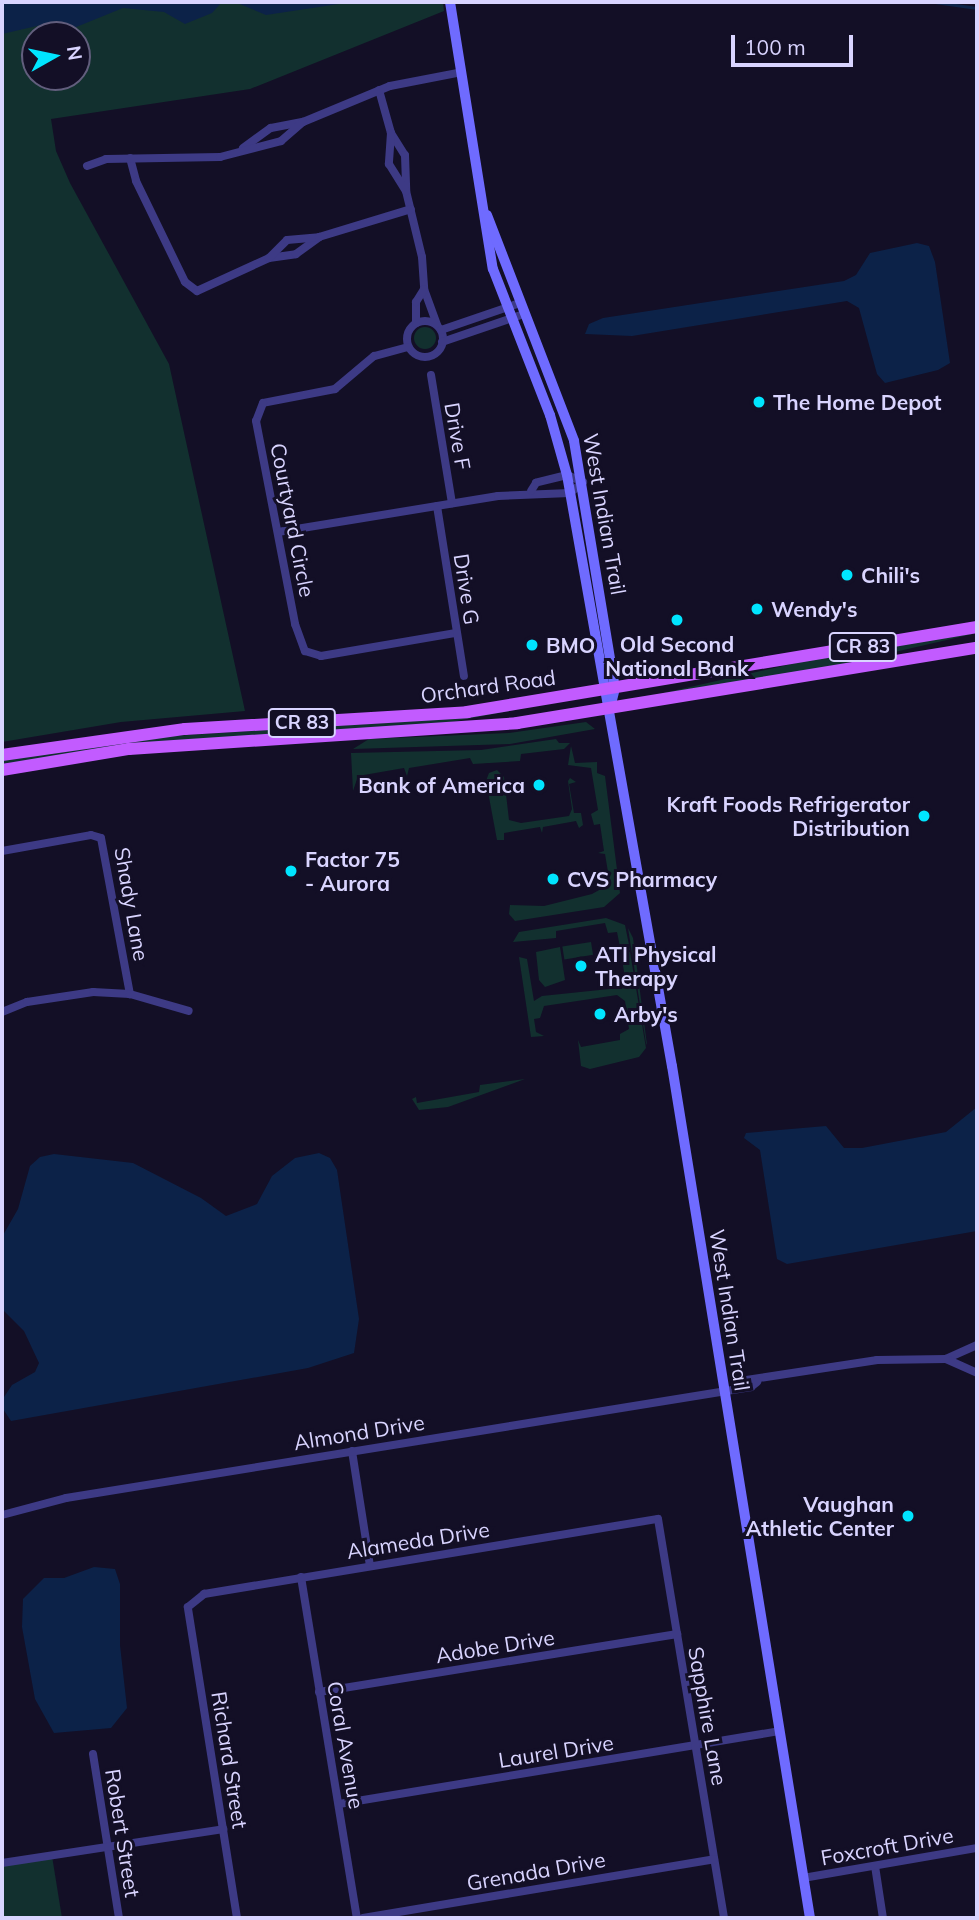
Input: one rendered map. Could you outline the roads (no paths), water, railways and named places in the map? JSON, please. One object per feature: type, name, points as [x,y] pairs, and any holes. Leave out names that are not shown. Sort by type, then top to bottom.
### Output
[{"type":"main road","name":"West Indian Trail","points":[[450,2],[487,215],[488,245],[509,313],[550,415],[567,475],[584,585],[609,689]]},
{"type":"main road","name":"West Indian Trail","points":[[487,215],[568,422],[583,482],[610,708],[810,1918]]},
{"type":"main road","name":"Orchard Road","points":[[2,755],[186,729],[467,712],[977,627]]},
{"type":"main road","name":"Orchard Road","points":[[2,770],[130,749],[474,727],[610,708],[977,648]]},
{"type":"street","points":[[243,148],[271,128],[303,122],[379,90],[462,72]]},
{"type":"street","points":[[379,90],[391,133],[405,155],[406,191],[424,289],[442,342]]},
{"type":"street","points":[[87,166],[106,159],[206,158],[281,141],[303,122]]},
{"type":"street","points":[[391,133],[389,164],[406,191]]},
{"type":"street","points":[[130,158],[135,181],[185,282],[197,291],[269,258],[296,254],[319,237]]},
{"type":"street","points":[[269,258],[287,240],[319,237],[411,209]]},
{"type":"street","points":[[416,323],[416,302],[424,289]]},
{"type":"street","points":[[509,313],[442,342],[429,356],[421,357],[408,346],[408,332],[416,323],[424,320],[439,327],[522,309]]},
{"type":"street","name":"Courtyard Circle","points":[[408,346],[374,356],[335,389],[259,407],[256,421],[300,642],[310,654],[321,656],[456,633]]},
{"type":"street","name":"Drive F","points":[[431,374],[452,503]]},
{"type":"street","points":[[278,532],[531,491],[536,483],[567,475],[583,482],[570,494],[537,497],[531,491]]},
{"type":"street","name":"Drive G","points":[[437,506],[464,676]]},
{"type":"street","name":"Shady Lane","points":[[2,851],[92,835],[101,838],[130,994]]},
{"type":"street","points":[[2,1012],[59,996],[130,994],[189,1011]]},
{"type":"street","points":[[946,1359],[968,1346],[977,1345]]},
{"type":"street","points":[[946,1359],[977,1373]]},
{"type":"street","name":"Almond Drive","points":[[2,1515],[66,1498],[739,1386],[751,1387],[757,1382],[877,1360],[946,1359]]},
{"type":"street","points":[[352,1451],[370,1566]]},
{"type":"street","name":"Alameda Drive","points":[[188,1607],[204,1594],[658,1519]]},
{"type":"street","name":"Sapphire Lane","points":[[658,1519],[724,1918]]},
{"type":"street","name":"Coral Avenue","points":[[301,1577],[357,1918]]},
{"type":"street","name":"Richard Street","points":[[188,1607],[237,1918]]},
{"type":"street","name":"Adobe Drive","points":[[319,1692],[677,1634]]},
{"type":"street","name":"Laurel Drive","points":[[339,1804],[779,1731]]},
{"type":"street","name":"Robert Street","points":[[93,1754],[120,1918]]},
{"type":"street","points":[[2,1863],[223,1829]]},
{"type":"street","name":"Foxcroft Drive","points":[[803,1878],[977,1849]]},
{"type":"street","name":"Grenada Drive","points":[[363,1918],[714,1859]]},
{"type":"street","points":[[875,1866],[883,1918]]},
{"type":"water","points":[[2,2],[222,2],[212,13],[185,24],[164,12],[123,8],[91,21],[21,21],[21,30],[2,34]]},
{"type":"water","points":[[235,2],[352,2],[266,15]]},
{"type":"water","points":[[917,243],[929,246],[935,262],[950,363],[938,370],[885,383],[877,374],[859,308],[847,301],[632,336],[585,334],[589,324],[603,318],[844,281],[856,275],[870,253]]},
{"type":"water","points":[[977,1107],[977,1231],[787,1264],[777,1259],[760,1150],[744,1138],[746,1133],[826,1126],[844,1148],[862,1148],[946,1132]]},
{"type":"water","points":[[319,1153],[330,1158],[337,1170],[359,1319],[354,1353],[308,1368],[11,1421],[3,1409],[4,1397],[12,1385],[35,1372],[39,1363],[24,1331],[2,1309],[2,1237],[18,1209],[30,1166],[40,1157],[54,1154],[133,1163],[201,1198],[226,1216],[257,1204],[272,1176],[295,1158]]},
{"type":"water","points":[[94,1567],[115,1569],[120,1584],[120,1645],[127,1708],[111,1728],[54,1733],[35,1699],[22,1627],[23,1599],[44,1578],[64,1578]]},
{"type":"waterway","points":[[935,2],[977,8]]},
{"type":"place","name":"The Home Depot","points":[[759,402]]},
{"type":"place","name":"Chili's","points":[[847,575]]},
{"type":"place","name":"Wendy's","points":[[757,609]]},
{"type":"place","name":"Old Second National Bank","points":[[677,620]]},
{"type":"place","name":"BMO","points":[[532,645]]},
{"type":"place","name":"Bank of America","points":[[539,785]]},
{"type":"place","name":"Kraft Foods Refrigerator Distribution","points":[[924,816]]},
{"type":"place","name":"Factor 75 - Aurora","points":[[291,871]]},
{"type":"place","name":"CVS Pharmacy","points":[[553,879]]},
{"type":"place","name":"ATI Physical Therapy","points":[[581,966]]},
{"type":"place","name":"Arby's","points":[[600,1014]]},
{"type":"place","name":"Vaughan Athletic Center","points":[[908,1516]]}]
